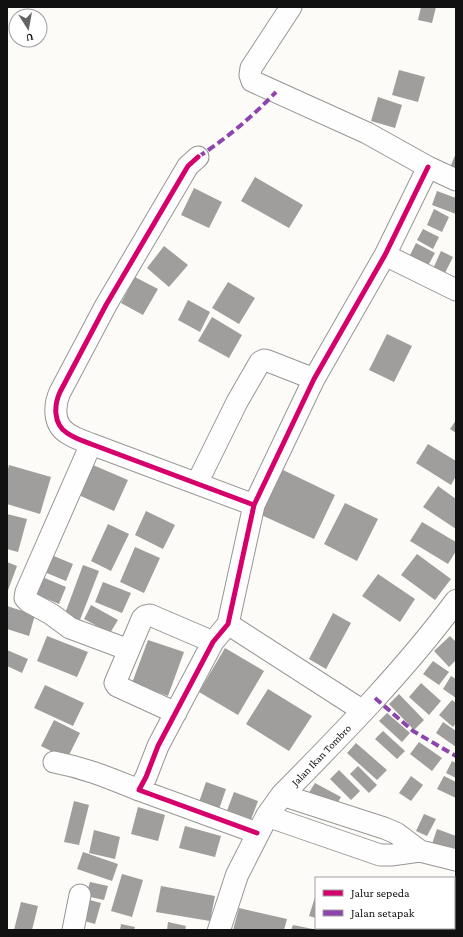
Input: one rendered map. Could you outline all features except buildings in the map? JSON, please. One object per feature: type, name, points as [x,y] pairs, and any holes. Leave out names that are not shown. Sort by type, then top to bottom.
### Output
[{"type":"street","points":[[291,7],[251,68],[250,75],[252,81],[367,133],[428,167],[456,180]]},
{"type":"street","points":[[198,157],[188,166],[106,305],[57,400],[57,417],[62,429],[67,433],[91,444],[254,505]]},
{"type":"street","points":[[139,790],[146,777],[158,746],[213,642],[228,624],[254,505],[314,379],[385,255],[428,167]]},
{"type":"street","points":[[385,255],[456,290]]},
{"type":"street","points":[[197,483],[237,402],[260,362],[264,360],[268,361],[314,379]]},
{"type":"street","points":[[91,444],[26,592],[26,598],[29,602],[51,614],[70,628],[128,650]]},
{"type":"street","name":"Jalan Ikan Tombro","points":[[219,930],[237,875],[262,825],[282,795],[402,670],[456,601]]},
{"type":"street","points":[[176,713],[117,686],[115,683],[142,619],[148,615],[213,642]]},
{"type":"street","points":[[228,624],[363,711]]},
{"type":"street","points":[[54,762],[78,766],[139,790],[262,825],[380,855],[420,851],[456,860]]},
{"type":"street","points":[[282,795],[390,830],[420,851]]},
{"type":"street","points":[[73,930],[80,895]]},
{"type":"marked path","points":[[198,157],[239,127],[276,92]]},
{"type":"marked path","points":[[375,698],[413,731],[456,756]]},
{"type":"cycle path","points":[[198,157],[188,166],[106,305],[60,392],[56,414],[57,420],[62,429],[76,438],[254,505]]},
{"type":"cycle path","points":[[257,833],[139,790],[146,777],[158,746],[213,642],[228,624],[254,505],[314,379],[385,255],[428,167]]}]
